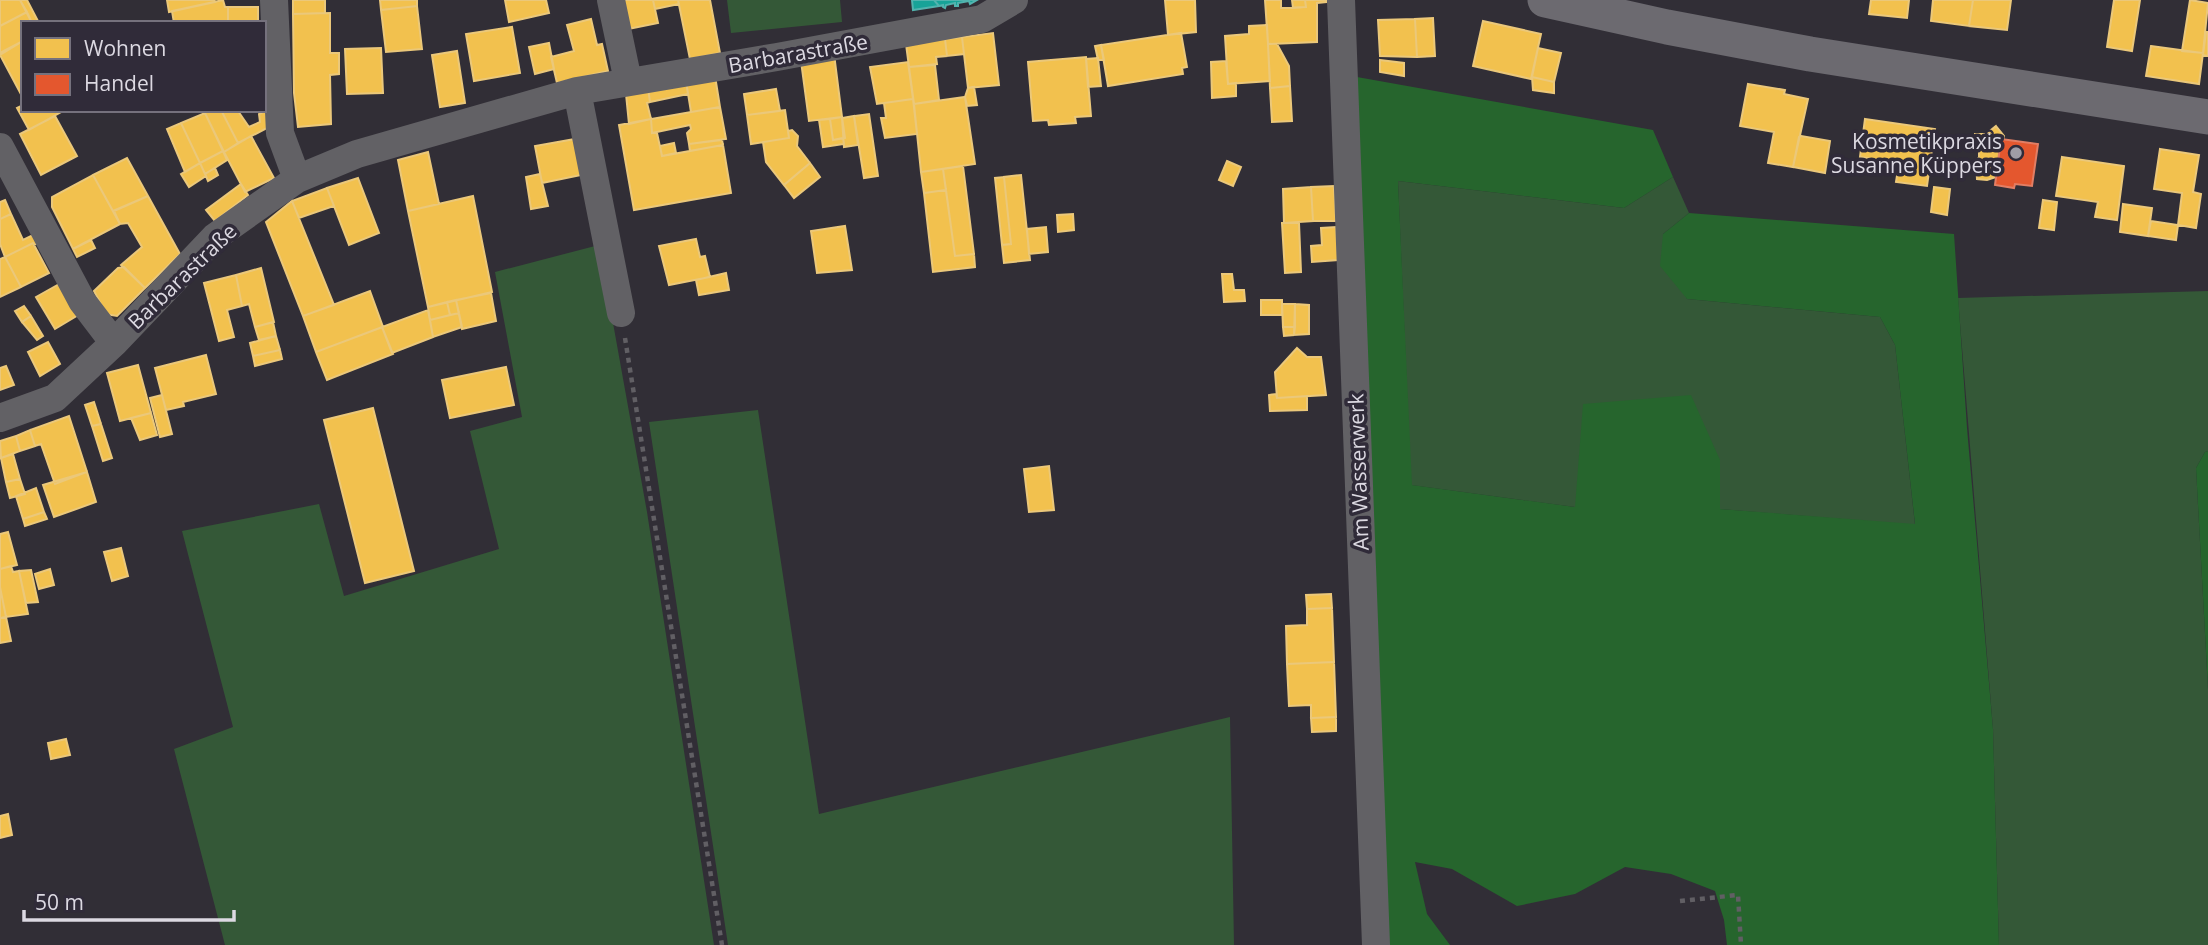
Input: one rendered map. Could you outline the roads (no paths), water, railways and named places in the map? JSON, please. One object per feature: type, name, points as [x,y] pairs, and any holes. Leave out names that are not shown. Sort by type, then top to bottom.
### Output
[{"type":"main road","points":[[1545,0],[1610,6],[1667,27],[1810,54],[2208,117]]},
{"type":"street","points":[[274,0],[280,133],[297,179]]},
{"type":"street","points":[[611,0],[628,81]]},
{"type":"street","name":"Barbarastraße","points":[[0,418],[55,398],[114,343],[215,237],[297,179],[357,154],[577,91],[982,19],[1014,0]]},
{"type":"street","name":"Am Wasserwerk","points":[[1341,0],[1376,945]]},
{"type":"street","points":[[577,91],[621,313]]},
{"type":"street","points":[[0,146],[82,301],[114,343]]},
{"type":"place","name":"Kosmetikpraxis Susanne Küppers","points":[[2016,153]]}]
